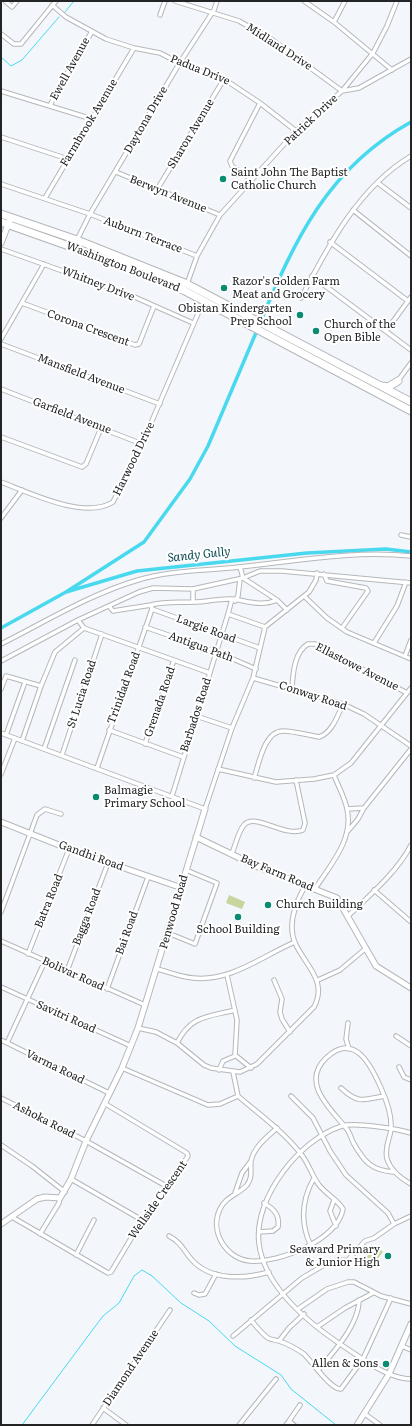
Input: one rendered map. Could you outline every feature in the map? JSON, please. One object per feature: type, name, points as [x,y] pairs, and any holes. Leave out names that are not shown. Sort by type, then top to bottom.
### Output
[{"type":"highway","name":"Washington Boulevard","points":[[1,214],[7,221],[186,287]]},
{"type":"highway","name":"Washington Boulevard","points":[[7,221],[77,240],[186,287],[271,332],[384,398],[411,411]]},
{"type":"highway","name":"Washington Boulevard","points":[[271,332],[410,402]]},
{"type":"highway","points":[[372,382],[388,387],[398,381]]},
{"type":"highway","points":[[398,381],[398,393],[410,402]]},
{"type":"street","points":[[5,1],[10,6],[17,1]]},
{"type":"street","points":[[1,34],[14,44],[21,44],[56,1]]},
{"type":"street","points":[[160,15],[165,1]]},
{"type":"street","name":"Midland Drive","points":[[175,1],[211,14],[239,21],[271,39],[342,92]]},
{"type":"street","name":"Daytona Drive","points":[[77,240],[90,214],[179,64],[211,14],[217,1]]},
{"type":"street","points":[[304,1],[334,22],[392,70]]},
{"type":"street","points":[[334,22],[345,1]]},
{"type":"street","points":[[342,92],[373,53],[397,1]]},
{"type":"street","name":"Padua Drive","points":[[52,5],[66,17],[91,32],[118,44],[160,53],[179,64],[199,72],[224,79],[260,103],[296,131]]},
{"type":"street","name":"Ewell Avenue","points":[[50,106],[56,92],[91,32]]},
{"type":"street","name":"Farmbrook Avenue","points":[[45,198],[134,48]]},
{"type":"street","name":"Patrick Drive","points":[[186,287],[196,256],[220,215],[296,131],[342,92],[359,88],[411,59]]},
{"type":"street","name":"Sharon Avenue","points":[[158,188],[224,79]]},
{"type":"street","points":[[1,91],[92,118]]},
{"type":"street","points":[[252,180],[232,166],[230,161],[260,103]]},
{"type":"street","points":[[1,137],[68,159]]},
{"type":"street","points":[[301,298],[330,242],[353,210],[378,183],[411,156]]},
{"type":"street","points":[[406,159],[411,163]]},
{"type":"street","name":"Berwyn Avenue","points":[[116,172],[158,188],[220,215]]},
{"type":"street","points":[[378,183],[411,208]]},
{"type":"street","name":"Auburn Terrace","points":[[1,184],[90,214],[196,256]]},
{"type":"street","points":[[353,210],[411,256]]},
{"type":"street","points":[[1,243],[7,221]]},
{"type":"street","points":[[330,242],[410,299],[386,331]]},
{"type":"street","name":"Whitney Drive","points":[[1,249],[103,285],[193,324]]},
{"type":"street","points":[[1,339],[44,264]]},
{"type":"street","points":[[312,276],[411,350]]},
{"type":"street","name":"Corona Crescent","points":[[22,303],[136,345],[139,344],[154,306]]},
{"type":"street","name":"Harwood Drive","points":[[1,482],[64,504],[90,508],[106,506],[117,496],[142,444],[200,309]]},
{"type":"street","name":"Mansfield Avenue","points":[[1,344],[160,404]]},
{"type":"street","points":[[384,398],[411,363]]},
{"type":"street","points":[[408,368],[411,372]]},
{"type":"street","name":"Garfield Avenue","points":[[1,389],[142,444]]},
{"type":"street","points":[[1,437],[82,466],[86,464],[101,428]]},
{"type":"street","points":[[1,518],[22,490]]},
{"type":"street","points":[[401,535],[411,537]]},
{"type":"street","points":[[1,644],[106,591],[138,579],[190,571],[240,567],[294,560],[347,556],[411,556]]},
{"type":"street","points":[[240,567],[241,578]]},
{"type":"street","points":[[1,661],[78,620],[139,592],[153,588],[193,588],[241,578],[260,571],[282,570],[411,582]]},
{"type":"street","points":[[228,614],[265,627],[304,596],[316,580],[317,573]]},
{"type":"street","points":[[324,574],[327,581],[366,588],[368,591],[342,628]]},
{"type":"street","points":[[241,578],[277,600],[287,610]]},
{"type":"street","name":"Barbados Road","points":[[172,796],[228,614],[234,600],[238,596],[241,578]]},
{"type":"street","points":[[374,643],[397,606],[406,582]]},
{"type":"street","points":[[193,588],[193,602]]},
{"type":"street","points":[[304,596],[342,628],[411,659]]},
{"type":"street","points":[[109,606],[113,611],[119,611],[151,607],[169,602],[234,600],[269,604],[277,600]]},
{"type":"street","name":"Trinidad Road","points":[[97,768],[151,607]]},
{"type":"street","name":"Largie Road","points":[[151,607],[222,635],[260,648]]},
{"type":"street","points":[[78,620],[84,628],[139,646],[210,673]]},
{"type":"street","name":"Antigua Path","points":[[145,627],[217,652],[256,669]]},
{"type":"street","name":"Penwood Road","points":[[60,1198],[65,1192],[86,1141],[122,1068],[138,1028],[182,888],[204,809],[232,728],[256,669],[265,627]]},
{"type":"street","points":[[22,741],[41,686],[55,652],[84,628]]},
{"type":"street","name":"St Lucia Road","points":[[62,755],[102,634]]},
{"type":"street","points":[[405,656],[411,640]]},
{"type":"street","name":"Ellastowe Avenue","points":[[292,688],[294,669],[299,653],[304,647],[315,644],[407,693]]},
{"type":"street","points":[[44,749],[75,660]]},
{"type":"street","name":"Grenada Road","points":[[145,744],[174,660]]},
{"type":"street","points":[[1,689],[6,676],[41,686]]},
{"type":"street","name":"Conway Road","points":[[253,678],[292,688],[343,704],[382,726],[411,747]]},
{"type":"street","points":[[6,735],[25,682]]},
{"type":"street","points":[[218,769],[276,782],[334,775],[351,764],[411,688]]},
{"type":"street","points":[[254,778],[268,740],[273,733],[282,731],[319,737],[324,736],[328,732],[343,704]]},
{"type":"street","points":[[196,716],[232,728]]},
{"type":"street","points":[[109,730],[183,757]]},
{"type":"street","points":[[1,733],[204,809]]},
{"type":"street","points":[[1,774],[15,738]]},
{"type":"street","points":[[315,889],[341,849],[348,831],[411,747]]},
{"type":"street","points":[[334,775],[347,809],[348,831]]},
{"type":"street","points":[[232,853],[243,827],[251,821],[259,822],[292,833],[303,830],[305,823],[296,780]]},
{"type":"street","points":[[347,809],[364,808]]},
{"type":"street","points":[[1,912],[30,833],[40,812],[51,809],[61,814]]},
{"type":"street","name":"Gandhi Road","points":[[1,822],[69,849],[182,888]]},
{"type":"street","name":"Bay Farm Road","points":[[196,837],[305,886],[337,898],[365,950],[379,968],[411,988]]},
{"type":"street","points":[[348,916],[374,890],[407,853],[411,845]]},
{"type":"street","name":"Batra Road","points":[[28,954],[69,849]]},
{"type":"street","name":"Bagga Road","points":[[67,971],[108,863]]},
{"type":"street","points":[[168,933],[195,944],[217,883],[186,870]]},
{"type":"street","name":"Bai Road","points":[[107,989],[148,877]]},
{"type":"street","points":[[138,1028],[156,1032],[177,1043],[204,1065],[219,1070],[233,1072],[251,1068],[290,1032],[316,1003],[319,991],[318,980],[295,942],[293,916],[299,897],[305,886]]},
{"type":"street","points":[[374,890],[411,922]]},
{"type":"street","name":"Bolivar Road","points":[[1,941],[145,1005]]},
{"type":"street","points":[[157,969],[193,978],[206,979],[227,975],[295,942]]},
{"type":"street","points":[[318,980],[340,970],[365,950]]},
{"type":"street","points":[[7,1043],[45,961]]},
{"type":"street","points":[[227,975],[238,1031],[235,1056]]},
{"type":"street","points":[[274,980],[282,999],[280,1012],[282,1019],[290,1032]]},
{"type":"street","name":"Savitri Road","points":[[1,987],[131,1046]]},
{"type":"street","points":[[177,1043],[185,1028],[194,1021],[235,1010]]},
{"type":"street","points":[[348,1023],[346,1039],[349,1048]]},
{"type":"street","points":[[396,1036],[410,1044]]},
{"type":"street","name":"Varma Road","points":[[1,1040],[109,1093]]},
{"type":"street","points":[[394,1172],[386,1156],[386,1142],[391,1129],[384,1096],[370,1064],[359,1053],[349,1048],[337,1050],[324,1060],[317,1075],[316,1081],[320,1097],[344,1126],[356,1147],[370,1165],[378,1170],[394,1172],[411,1184]]},
{"type":"street","points":[[235,1056],[251,1068]]},
{"type":"street","points":[[219,1070],[223,1061],[235,1056]]},
{"type":"street","points":[[399,1067],[404,1077],[411,1080]]},
{"type":"street","points":[[122,1068],[208,1105],[220,1104],[238,1096]]},
{"type":"street","points":[[233,1072],[238,1096],[266,1117],[301,1153],[310,1166],[314,1178],[343,1209],[342,1215],[336,1226],[324,1237],[296,1251],[264,1260],[250,1261],[239,1258],[222,1243],[218,1236],[217,1218],[220,1209],[235,1193],[247,1184],[250,1178],[251,1161]]},
{"type":"street","points":[[341,1088],[351,1098],[358,1101],[384,1096]]},
{"type":"street","points":[[291,1096],[313,1118],[330,1151],[346,1175],[388,1213],[394,1224]]},
{"type":"street","name":"Ashoka Road","points":[[1,1098],[86,1141],[168,1187]]},
{"type":"street","name":"Wellside Crescent","points":[[12,1217],[76,1255],[110,1273],[142,1220],[168,1187],[188,1158],[187,1153],[104,1103]]},
{"type":"street","points":[[411,1133],[391,1129],[344,1126],[323,1135],[301,1153],[278,1178],[264,1203],[259,1232],[259,1245],[269,1272],[283,1294],[298,1309],[317,1327],[363,1359],[389,1374],[411,1379]]},
{"type":"street","points":[[235,1193],[242,1173],[261,1143],[277,1128]]},
{"type":"street","points":[[1,1145],[32,1166],[65,1192]]},
{"type":"street","points":[[310,1244],[305,1225],[304,1199],[314,1178]]},
{"type":"street","points":[[71,1179],[142,1220]]},
{"type":"street","points":[[1,1224],[37,1199],[46,1197],[60,1198],[59,1203],[40,1234]]},
{"type":"street","points":[[334,1200],[330,1211],[336,1226]]},
{"type":"street","points":[[259,1232],[273,1231],[278,1227],[276,1212],[264,1203]]},
{"type":"street","points":[[233,1336],[302,1278],[331,1261],[348,1260],[365,1240],[374,1238],[394,1224],[411,1216]]},
{"type":"street","points":[[76,1255],[94,1220]]},
{"type":"street","points":[[169,1236],[179,1241],[196,1264],[216,1274],[226,1276],[253,1276],[269,1272]]},
{"type":"street","points":[[194,1293],[199,1295],[204,1294],[216,1274]]},
{"type":"street","points":[[298,1309],[327,1289],[348,1282],[354,1282],[374,1293],[411,1304]]},
{"type":"street","points":[[317,1327],[359,1300],[374,1293]]},
{"type":"street","points":[[251,1320],[260,1332],[269,1339],[279,1341],[303,1353],[319,1369],[332,1386],[337,1389],[341,1389],[363,1359],[391,1298]]},
{"type":"street","points":[[319,1369],[354,1321],[359,1300]]},
{"type":"street","name":"Diamond Avenue","points":[[92,1425],[170,1310]]},
{"type":"street","points":[[279,1341],[289,1328],[304,1314]]},
{"type":"street","points":[[357,1425],[389,1374],[411,1324]]},
{"type":"street","points":[[402,1346],[411,1350]]},
{"type":"street","points":[[239,1425],[276,1379]]},
{"type":"street","points":[[286,1425],[300,1405]]},
{"type":"street","points":[[103,1408],[126,1425]]},
{"type":"street","points":[[365,1414],[380,1425]]},
{"type":"street","points":[[289,1421],[294,1425]]},
{"type":"green space","points":[[229,895],[245,902],[242,909],[226,903]]},
{"type":"green space","points":[[376,1246],[383,1252],[371,1267],[363,1261]]},
{"type":"waterway","points":[[65,12],[74,1]]},
{"type":"waterway","points":[[1,57],[11,66],[22,60],[59,17]]},
{"type":"waterway","points":[[260,323],[273,292],[301,235],[318,208],[336,184],[357,161],[382,140],[411,122]]},
{"type":"waterway","points":[[66,592],[144,542],[190,479],[208,446],[258,328]]},
{"type":"waterway","name":"Sandy Gully","points":[[1,628],[66,592],[137,571],[307,553],[386,549],[411,552]]},
{"type":"waterway","points":[[22,1425],[103,1316],[119,1303],[134,1276],[142,1270],[152,1276],[181,1303],[209,1321],[235,1346],[281,1375],[291,1389],[336,1425]]},
{"type":"place","name":"Saint John The Baptist Catholic Church","points":[[223,179]]},
{"type":"place","name":"Razor's Golden Farm Meat and Grocery","points":[[224,288]]},
{"type":"place","name":"Obistan Kindergarten Prep School","points":[[300,315]]},
{"type":"place","name":"Church of the Open Bible","points":[[316,331]]},
{"type":"place","name":"Balmagie Primary School","points":[[96,797]]},
{"type":"place","name":"Church Building","points":[[268,905]]},
{"type":"place","name":"School Building","points":[[238,917]]},
{"type":"place","name":"Seaward Primary & Junior High","points":[[388,1256]]},
{"type":"place","name":"Allen & Sons","points":[[386,1364]]}]
